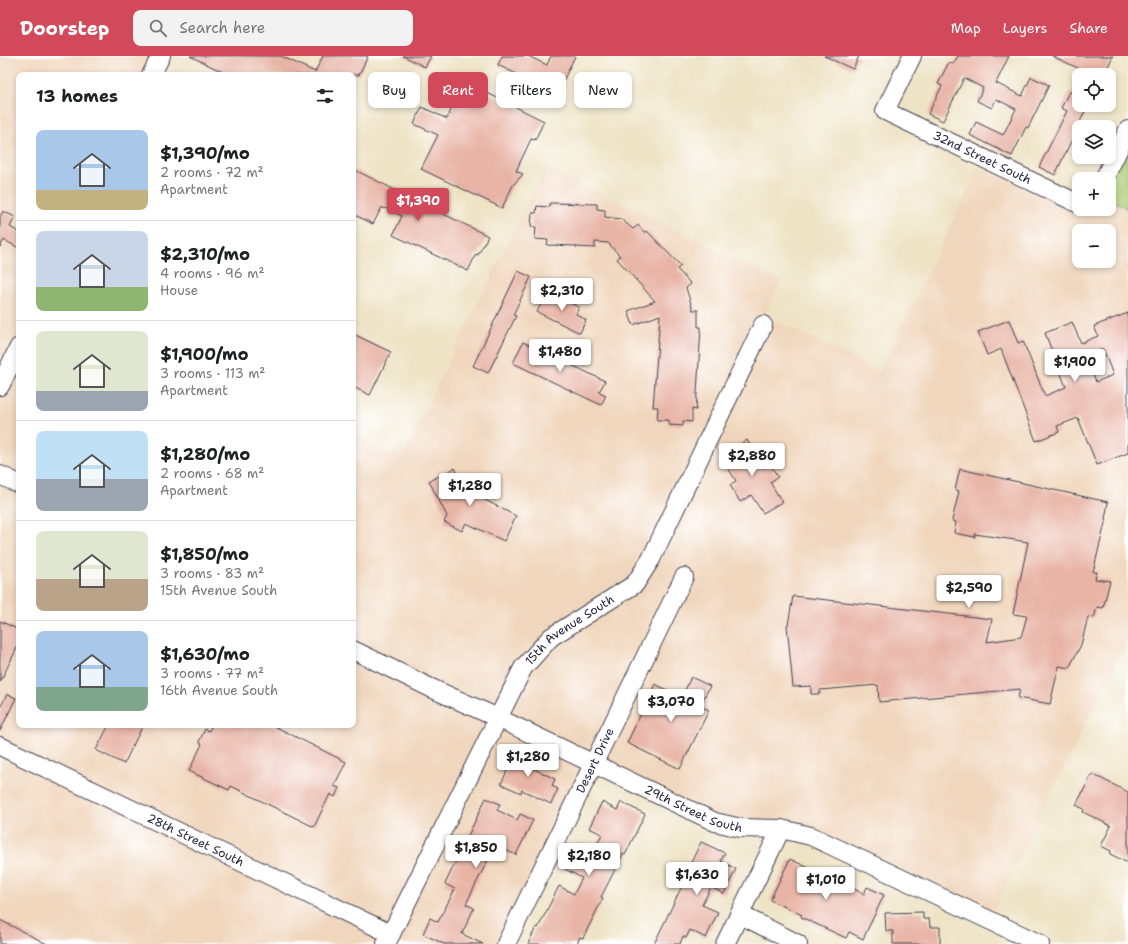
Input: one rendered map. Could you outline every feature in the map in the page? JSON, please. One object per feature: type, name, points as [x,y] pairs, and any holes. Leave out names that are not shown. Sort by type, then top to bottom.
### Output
[{"type":"street","points":[[153,72],[161,56]]},
{"type":"street","name":"32nd Street South","points":[[912,56],[885,111],[1072,201]]},
{"type":"street","points":[[1107,172],[1128,130]]},
{"type":"street","name":"15th Avenue South","points":[[388,939],[523,668],[551,637],[634,584],[651,559],[763,325]]},
{"type":"street","points":[[0,386],[16,353]]},
{"type":"street","points":[[0,475],[16,483]]},
{"type":"street","name":"Desert Drive","points":[[506,944],[684,577]]},
{"type":"street","name":"29th Street South","points":[[356,651],[716,822],[740,828],[781,829],[812,836],[1040,944]]},
{"type":"street","name":"28th Street South","points":[[0,746],[388,939]]},
{"type":"street","points":[[725,944],[781,829]]},
{"type":"street","points":[[739,914],[798,944]]},
{"type":"shaded area","points":[[0,56],[162,56],[154,72],[16,72],[16,728],[356,728],[356,435],[402,457],[545,167],[780,281],[765,315],[880,372],[983,158],[1072,205],[1072,216],[1116,216],[1116,203],[1128,209],[1128,637],[989,920],[811,836],[741,828],[595,764],[506,944],[0,944]]},
{"type":"green space","points":[[1128,131],[1128,209],[1116,203],[1116,172],[1112,172]]},
{"type":"building","points":[[190,56],[281,56],[315,72],[223,72]]},
{"type":"building","points":[[323,56],[368,56],[359,75],[356,75],[356,72],[315,72]]},
{"type":"building","points":[[403,56],[431,56],[425,67]]},
{"type":"building","points":[[502,56],[528,56],[547,65],[551,56],[575,56],[566,75],[566,72],[512,72],[498,65]]},
{"type":"building","points":[[824,56],[859,56],[853,69]]},
{"type":"building","points":[[958,56],[1009,56],[996,83],[1022,96],[1031,77],[1049,85],[1028,128],[1026,127],[1012,156],[970,135],[976,122],[1003,135],[1016,109],[996,99],[992,108],[977,101],[983,88],[964,78],[943,121],[928,114],[942,86],[938,84],[949,62],[953,64]]},
{"type":"building","points":[[1052,56],[1113,56],[1107,68],[1078,68]]},
{"type":"building","points":[[1072,91],[1072,112],[1085,112],[1081,120],[1072,120],[1072,139],[1055,175],[1039,167],[1067,111],[1061,108],[1069,92],[1071,93]]},
{"type":"building","points":[[488,93],[496,97],[496,108],[518,108],[544,121],[535,140],[531,139],[516,171],[523,174],[513,185],[502,208],[421,169],[438,135],[414,124],[422,107],[447,119],[452,108],[488,108]]},
{"type":"building","points":[[356,170],[488,236],[478,255],[476,254],[468,271],[393,235],[402,216],[382,207],[373,224],[356,216]]},
{"type":"building","points":[[550,203],[597,204],[597,209],[605,210],[605,217],[621,219],[633,229],[638,225],[645,233],[647,231],[681,266],[677,269],[691,284],[686,288],[693,310],[698,310],[698,327],[701,327],[696,410],[692,409],[692,422],[683,421],[683,426],[669,425],[669,420],[657,420],[658,407],[653,407],[660,315],[633,325],[628,311],[655,301],[617,259],[620,256],[608,243],[595,242],[595,248],[576,247],[547,245],[548,240],[535,239],[536,227],[531,227],[532,213],[536,213],[537,206],[549,207]]},
{"type":"building","points":[[3,211],[15,217],[10,227],[16,230],[16,246],[4,240],[0,247],[0,217]]},
{"type":"building","points":[[518,271],[531,277],[513,315],[516,316],[488,373],[473,366]]},
{"type":"building","points":[[547,292],[579,307],[576,314],[586,320],[580,333],[537,312]]},
{"type":"building","points":[[1128,313],[1128,453],[1097,465],[1078,418],[1057,426],[1059,432],[1036,441],[1001,349],[987,355],[978,332],[1009,320],[1018,343],[1023,341],[1045,396],[1066,387],[1045,333],[1072,322],[1081,343],[1098,336],[1094,326]],"holes":[[[1103,349],[1113,375],[1096,382],[1086,356]]]},
{"type":"building","points":[[356,335],[391,352],[370,395],[356,388]]},
{"type":"building","points":[[523,342],[605,381],[599,392],[606,395],[601,405],[513,363]]},
{"type":"building","points":[[747,440],[764,468],[770,464],[778,477],[770,482],[782,502],[763,513],[751,495],[740,502],[730,485],[736,481],[721,456]]},
{"type":"building","points":[[455,468],[461,481],[482,491],[479,497],[516,516],[504,541],[466,523],[462,531],[444,522],[447,516],[429,481]]},
{"type":"building","points":[[960,469],[1108,502],[1106,519],[1093,572],[1097,572],[1095,579],[1110,581],[1103,608],[1097,607],[1094,618],[1088,617],[1081,645],[1069,668],[1059,666],[1050,704],[1018,698],[1020,689],[879,702],[878,685],[820,690],[820,694],[811,694],[811,686],[793,687],[787,625],[793,596],[992,619],[987,642],[1021,637],[1027,616],[1013,614],[1028,542],[975,534],[975,537],[954,533],[956,522],[952,521],[959,491],[955,490]]},
{"type":"building","points":[[0,621],[16,629],[16,650],[0,682]]},
{"type":"building","points":[[691,677],[710,686],[700,706],[709,710],[680,769],[627,743],[655,684],[682,697]]},
{"type":"building","points":[[7,694],[16,698],[0,731],[0,708]]},
{"type":"building","points":[[107,728],[142,728],[124,764],[96,750]]},
{"type":"building","points":[[210,728],[278,728],[346,762],[334,786],[339,788],[335,797],[330,794],[314,827],[231,786],[229,790],[189,771],[202,744],[199,742],[205,729],[209,731]]},
{"type":"building","points":[[517,751],[530,758],[526,765],[555,779],[552,786],[558,789],[551,804],[522,790],[521,793],[501,784],[508,769],[500,765],[506,754],[514,758]]},
{"type":"building","points":[[1092,774],[1128,792],[1128,863],[1110,854],[1111,851],[1101,846],[1111,826],[1083,812],[1084,809],[1076,805]]},
{"type":"building","points":[[486,798],[500,804],[497,810],[517,820],[520,814],[533,820],[516,855],[495,845],[466,904],[474,908],[462,934],[483,944],[444,944],[423,934],[430,918],[438,922],[455,889],[445,884]]},
{"type":"building","points":[[602,802],[617,810],[621,802],[645,814],[625,855],[623,854],[601,897],[603,898],[583,938],[580,937],[577,944],[528,944],[536,927],[538,928],[559,886],[574,894],[582,878],[565,869],[578,843],[594,851],[602,834],[589,828]]},
{"type":"building","points":[[701,842],[725,853],[721,861],[736,869],[724,894],[711,887],[702,905],[718,912],[706,938],[690,930],[686,938],[683,936],[680,944],[654,944],[683,884],[681,883]]},
{"type":"building","points":[[790,859],[828,877],[826,881],[848,892],[850,887],[864,894],[867,887],[884,895],[863,939],[849,932],[846,938],[801,917],[802,915],[770,900]]},
{"type":"building","points":[[923,912],[923,919],[929,919],[930,927],[940,927],[940,944],[893,944],[893,931],[886,931],[885,913]]},
{"type":"building","points":[[0,920],[47,944],[0,944]]}]
